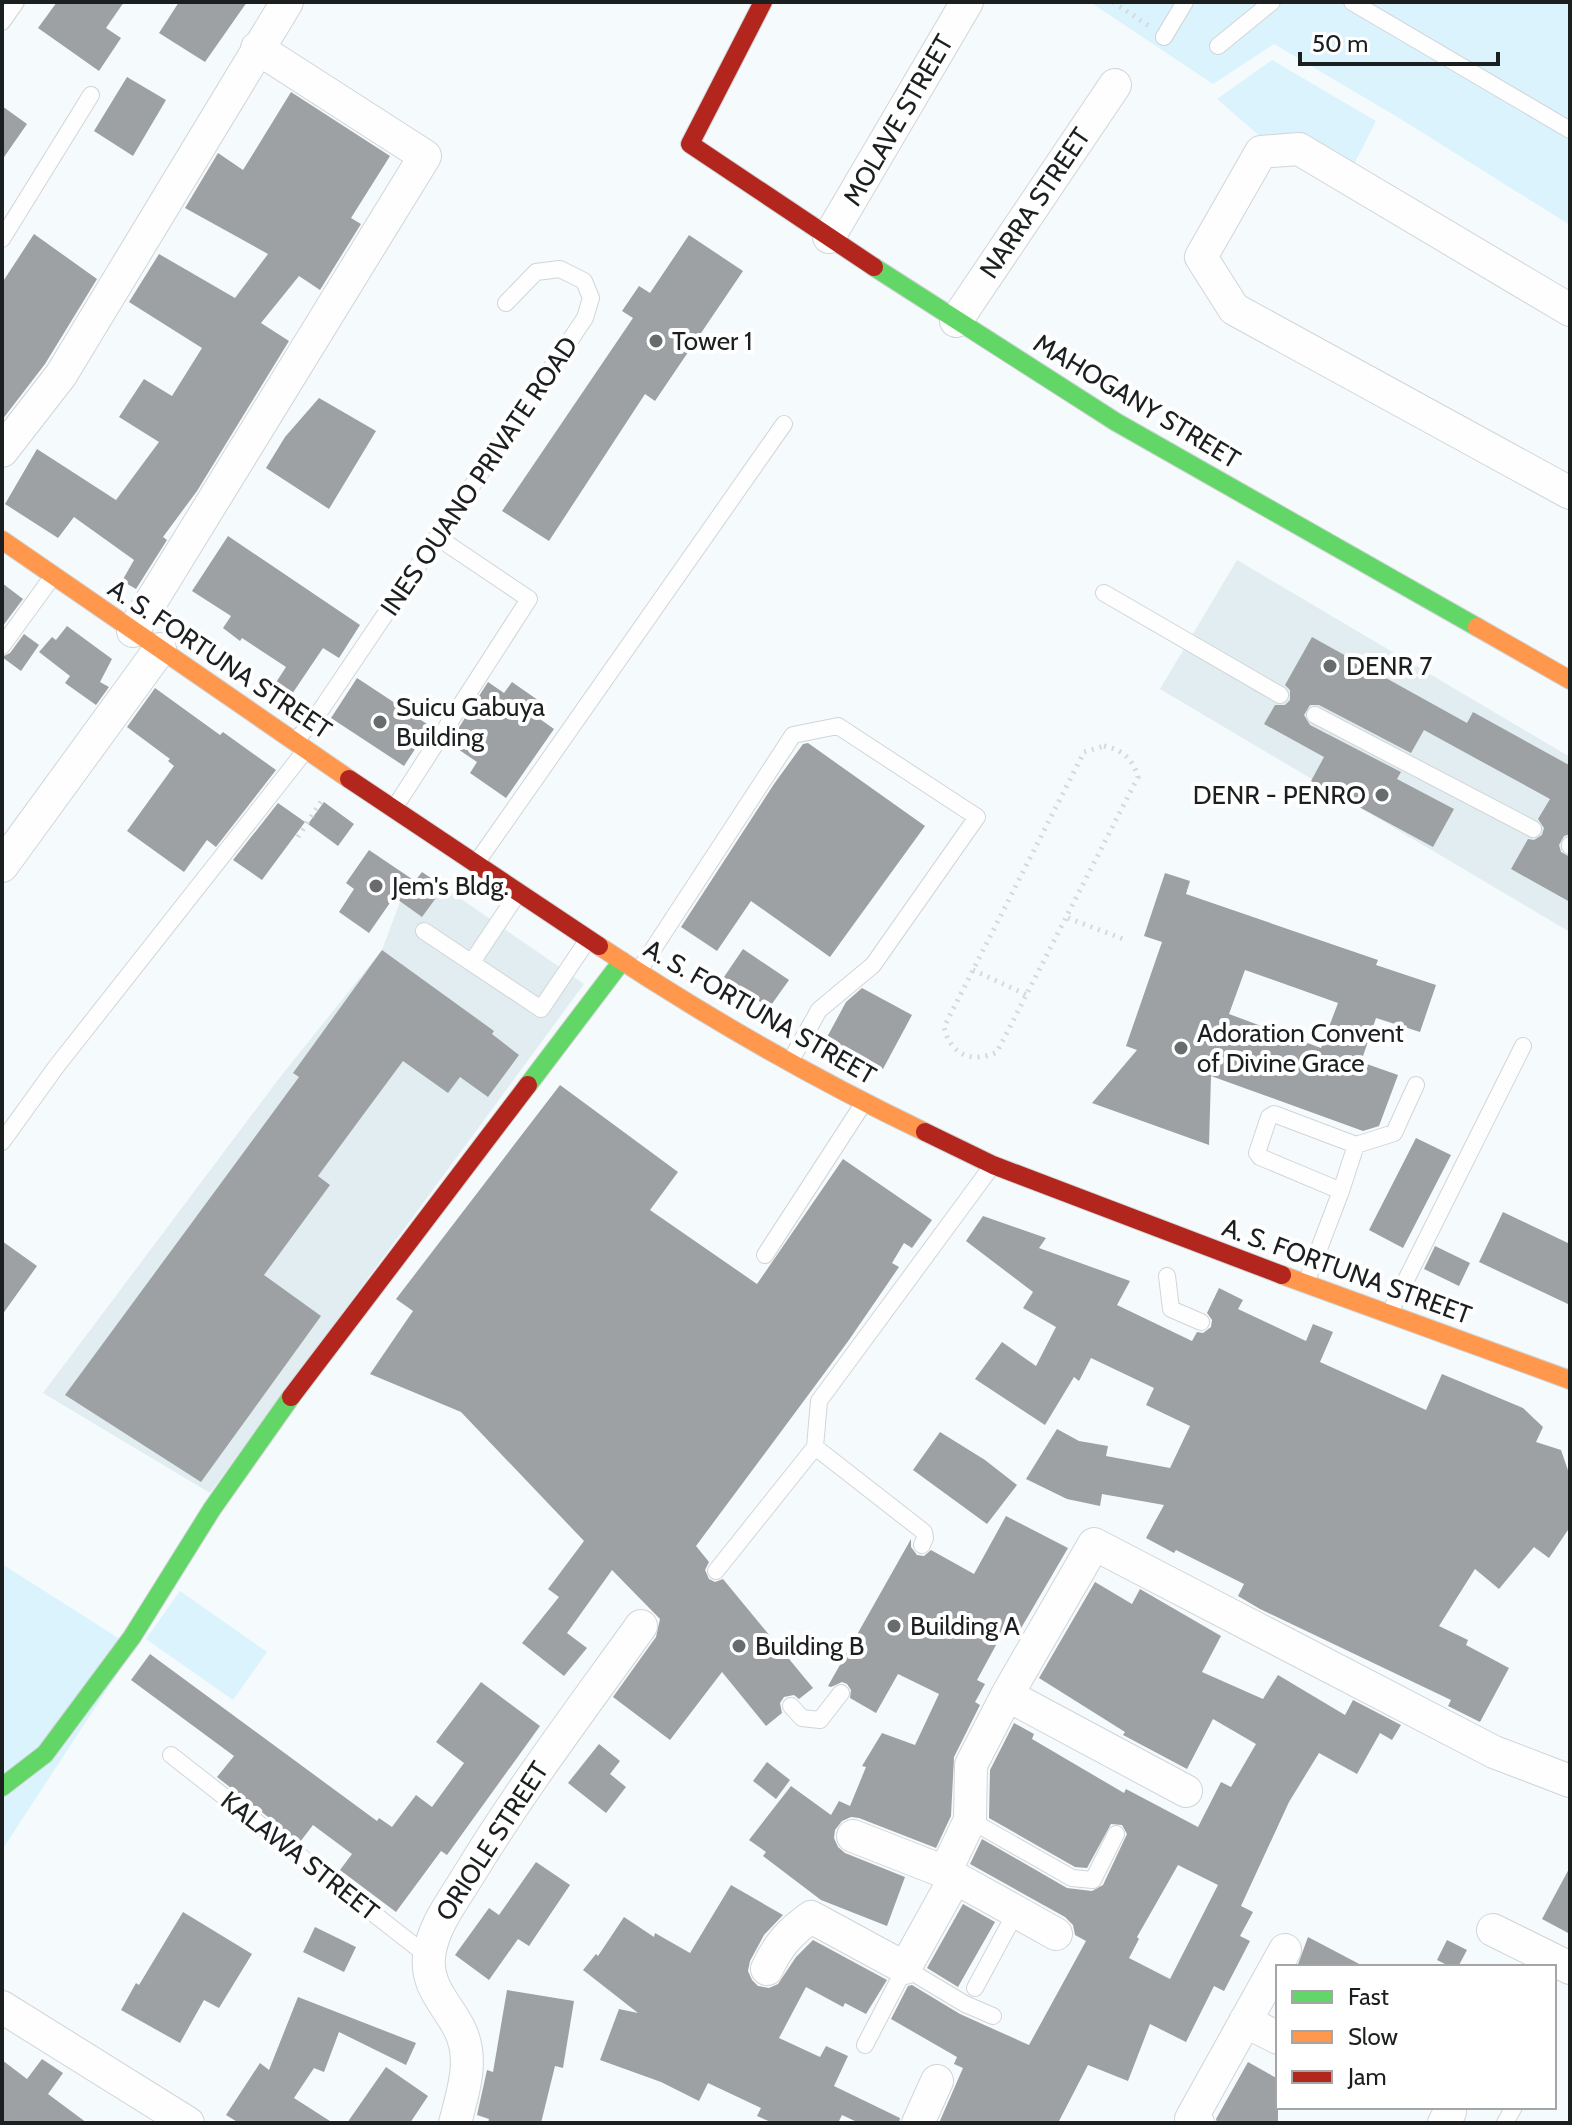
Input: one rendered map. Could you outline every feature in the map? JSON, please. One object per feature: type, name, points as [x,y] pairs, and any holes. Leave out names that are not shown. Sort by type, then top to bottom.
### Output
[{"type":"street","points":[[2,451],[61,375],[287,2]]},
{"type":"street","name":"MAHOGANY STREET","points":[[763,2],[690,144],[956,321],[1116,422],[1570,680]]},
{"type":"street","name":"MOLAVE STREET","points":[[829,237],[967,2]]},
{"type":"street","points":[[133,631],[425,156],[257,48]]},
{"type":"street","name":"NARRA STREET","points":[[956,321],[1115,85]]},
{"type":"street","points":[[1570,310],[1299,149],[1261,152],[1201,257],[1234,309],[1570,493]]},
{"type":"street","name":"A. S. FORTUNA STREET","points":[[2,540],[339,772],[630,966],[722,1024],[864,1103],[993,1165],[1180,1245],[1306,1283],[1570,1380]]},
{"type":"street","points":[[2,866],[160,649]]},
{"type":"street","points":[[2,1787],[45,1754],[132,1637],[212,1509],[291,1397],[630,966]]},
{"type":"street","points":[[767,1969],[778,1946],[811,1917],[905,1968],[950,1875],[970,1820],[971,1765],[1007,1695],[1094,1544],[1494,1752],[1570,1781]]},
{"type":"street","name":"ORIOLE STREET","points":[[429,1957],[436,1930],[509,1808],[641,1626]]},
{"type":"street","points":[[1007,1695],[1186,1791]]},
{"type":"street","points":[[853,1836],[950,1875],[1056,1934]]},
{"type":"street","points":[[1493,1930],[1570,1968]]},
{"type":"street","points":[[1277,1965],[1285,1950]]},
{"type":"street","points":[[429,1957],[430,1977],[437,1995],[460,2029],[467,2054],[465,2082],[455,2123]]},
{"type":"street","points":[[1193,2122],[1276,1966]]},
{"type":"street","points":[[2,2007],[188,2123]]},
{"type":"street","points":[[1245,2021],[1276,2037]]},
{"type":"street","points":[[918,2123],[937,2081]]},
{"type":"lane","points":[[2,22],[16,2]]},
{"type":"lane","points":[[1164,37],[1185,2]]},
{"type":"lane","points":[[1218,46],[1272,2]]},
{"type":"lane","points":[[1352,2],[1380,9],[1570,130]]},
{"type":"lane","points":[[2,239],[91,95]]},
{"type":"lane","name":"INES OUANO PRIVATE ROAD","points":[[2,1142],[300,745],[585,318],[591,298],[584,281],[560,269],[536,272],[506,303]]},
{"type":"lane","points":[[476,863],[784,424]]},
{"type":"lane","points":[[394,809],[529,599],[437,537]]},
{"type":"lane","points":[[2,646],[53,576]]},
{"type":"lane","points":[[1104,593],[1280,695]]},
{"type":"lane","points":[[1315,715],[1533,829]]},
{"type":"lane","points":[[630,966],[793,735],[838,726],[977,817],[873,965],[819,1010],[790,1062]]},
{"type":"lane","points":[[472,962],[519,892]]},
{"type":"lane","points":[[424,931],[541,1009],[588,938]]},
{"type":"lane","points":[[1389,1313],[1523,1046]]},
{"type":"lane","points":[[1341,1191],[1263,1160],[1257,1153],[1269,1117],[1274,1114],[1356,1145],[1394,1133],[1416,1085]]},
{"type":"lane","points":[[765,1255],[864,1103]]},
{"type":"lane","points":[[1306,1283],[1356,1145]]},
{"type":"lane","points":[[716,1571],[815,1447],[819,1401],[993,1165]]},
{"type":"lane","points":[[1167,1276],[1171,1309],[1201,1322]]},
{"type":"lane","points":[[815,1447],[924,1532],[922,1545]]},
{"type":"lane","points":[[791,1706],[802,1718],[820,1720],[841,1693]]},
{"type":"lane","name":"KALAWA STREET","points":[[171,1755],[429,1957]]},
{"type":"lane","points":[[970,1820],[1072,1878],[1093,1880],[1116,1834]]},
{"type":"lane","points":[[975,1988],[1016,1912]]},
{"type":"lane","points":[[865,2045],[905,1968],[965,2004],[993,2016]]},
{"type":"path","points":[[1113,2],[1164,37]]},
{"type":"path","points":[[1104,746],[1115,748],[1130,759],[1138,777],[997,1052],[976,1058],[965,1056],[950,1045],[944,1027],[973,970],[1084,752],[1104,746]]},
{"type":"path","points":[[298,837],[339,772]]},
{"type":"path","points":[[1068,918],[1126,940]]},
{"type":"path","points":[[973,970],[1027,995]]},
{"type":"shaded area","points":[[1090,2],[1570,2],[1570,225],[1274,44],[1213,84]]},
{"type":"shaded area","points":[[1272,60],[1376,121],[1353,166],[1269,144],[1217,99]]},
{"type":"shaded area","points":[[1237,560],[1570,757],[1570,932],[1160,689]]},
{"type":"shaded area","points":[[422,872],[584,984],[210,1493],[43,1393],[281,1076],[382,950],[400,902]]},
{"type":"shaded area","points":[[2,1564],[134,1648],[2,1850]]},
{"type":"shaded area","points":[[180,1591],[267,1652],[233,1700],[146,1639]]},
{"type":"building","points":[[57,2],[124,2],[106,28],[121,38],[99,71],[38,28]]},
{"type":"building","points":[[179,2],[247,2],[205,62],[159,33]]},
{"type":"building","points":[[127,77],[166,100],[133,156],[94,131]]},
{"type":"building","points":[[291,92],[390,156],[351,218],[361,224],[320,290],[299,276],[261,323],[289,341],[197,491],[163,537],[167,540],[136,589],[122,581],[134,560],[74,517],[58,538],[5,504],[37,449],[116,500],[159,442],[119,417],[144,379],[172,396],[202,348],[129,302],[159,254],[235,298],[268,254],[185,208],[218,153],[243,170]]},
{"type":"building","points":[[2,106],[27,124],[2,160]]},
{"type":"building","points":[[34,234],[97,279],[45,364],[2,420],[2,283]]},
{"type":"building","points":[[689,235],[743,271],[655,401],[645,394],[549,541],[502,511],[633,318],[622,311],[639,286],[650,293]]},
{"type":"building","points":[[319,398],[376,431],[329,509],[266,468],[285,437]]},
{"type":"building","points":[[228,536],[360,625],[339,658],[323,648],[292,694],[275,684],[286,667],[223,628],[231,616],[192,591]]},
{"type":"building","points":[[2,583],[23,599],[2,627]]},
{"type":"building","points":[[67,626],[112,659],[100,682],[109,687],[96,705],[65,683],[70,676],[39,652],[52,637],[56,640]]},
{"type":"building","points":[[24,634],[39,645],[21,671],[2,657],[10,653]]},
{"type":"building","points":[[1312,637],[1467,723],[1473,712],[1570,763],[1570,834],[1564,836],[1559,845],[1561,852],[1570,857],[1570,902],[1511,869],[1528,839],[1534,840],[1542,835],[1544,828],[1538,819],[1550,799],[1424,730],[1411,753],[1319,705],[1310,705],[1304,715],[1310,725],[1401,772],[1397,779],[1454,809],[1433,847],[1311,781],[1324,757],[1264,724],[1275,705],[1285,705],[1290,700],[1290,690],[1285,685]]},
{"type":"building","name":"Suicu Gabuya Building","points":[[357,678],[430,726],[404,766],[331,718]]},
{"type":"building","points":[[488,682],[504,693],[512,682],[545,705],[537,717],[554,729],[506,798],[470,773],[477,762],[449,743]]},
{"type":"building","points":[[155,688],[220,735],[223,732],[276,770],[216,847],[207,840],[184,872],[127,831],[174,766],[168,761],[170,759],[127,727]]},
{"type":"building","points":[[808,743],[925,826],[830,957],[751,901],[717,951],[681,927],[774,784],[803,744]]},
{"type":"building","points":[[324,802],[354,824],[338,846],[308,824]]},
{"type":"building","points":[[278,803],[305,822],[262,880],[233,860]]},
{"type":"building","name":"Jem's Bldg.","points":[[369,850],[415,881],[422,872],[444,887],[422,917],[394,897],[369,933],[339,912],[354,889],[346,883]]},
{"type":"building","points":[[1165,873],[1190,881],[1186,894],[1378,960],[1376,965],[1436,985],[1420,1032],[1376,1018],[1361,1062],[1398,1075],[1379,1126],[1363,1131],[1211,1076],[1209,1145],[1092,1103],[1137,1050],[1126,1046],[1162,942],[1144,936]],"holes":[[[1245,970],[1338,1003],[1321,1048],[1229,1014]]]},
{"type":"building","points":[[743,949],[789,980],[769,1008],[724,977]]},
{"type":"building","points":[[382,950],[494,1031],[492,1034],[519,1055],[488,1097],[460,1077],[448,1093],[403,1061],[318,1176],[330,1185],[264,1275],[321,1316],[201,1482],[65,1395],[299,1077],[293,1073]]},
{"type":"building","points":[[862,988],[912,1015],[883,1069],[826,1039],[846,1002]]},
{"type":"building","points":[[560,1085],[678,1172],[650,1210],[757,1284],[843,1159],[932,1220],[912,1248],[904,1243],[892,1263],[899,1267],[849,1340],[696,1546],[709,1562],[705,1570],[709,1579],[715,1582],[723,1579],[813,1688],[799,1699],[794,1695],[784,1697],[780,1703],[782,1713],[766,1726],[722,1672],[670,1740],[613,1697],[656,1637],[660,1619],[612,1570],[567,1633],[587,1648],[564,1676],[522,1643],[559,1597],[548,1589],[584,1541],[461,1412],[370,1374],[413,1311],[396,1299]]},
{"type":"building","points":[[1416,1138],[1451,1155],[1403,1248],[1369,1230]]},
{"type":"building","points":[[1503,1212],[1570,1244],[1570,1305],[1479,1262]]},
{"type":"building","points":[[983,1216],[1046,1238],[1039,1248],[1130,1281],[1117,1305],[1192,1341],[1197,1332],[1203,1333],[1211,1327],[1212,1320],[1207,1313],[1219,1288],[1243,1300],[1238,1309],[1306,1341],[1313,1324],[1333,1332],[1320,1362],[1426,1410],[1442,1374],[1523,1408],[1543,1427],[1536,1442],[1561,1450],[1570,1476],[1570,1527],[1549,1558],[1534,1547],[1499,1589],[1475,1569],[1439,1626],[1468,1640],[1466,1645],[1509,1668],[1480,1722],[1448,1706],[1451,1700],[1260,1609],[1238,1596],[1244,1584],[1146,1538],[1164,1505],[1102,1494],[1100,1506],[1067,1499],[1026,1479],[1057,1429],[1079,1441],[1108,1446],[1106,1456],[1170,1468],[1190,1426],[1146,1405],[1154,1388],[1091,1358],[1079,1381],[1074,1377],[1045,1425],[975,1379],[1002,1342],[1036,1366],[1056,1327],[1023,1308],[1033,1292],[966,1241]]},
{"type":"building","points":[[2,1241],[37,1266],[2,1315]]},
{"type":"building","points":[[1435,1246],[1470,1263],[1459,1286],[1424,1269]]},
{"type":"building","points":[[940,1432],[985,1460],[1017,1485],[987,1524],[913,1470]]},
{"type":"building","points":[[1006,1516],[1068,1548],[1020,1630],[1008,1623],[977,1680],[985,1684],[975,1702],[980,1705],[954,1757],[951,1816],[936,1848],[859,1818],[842,1821],[835,1830],[834,1838],[845,1853],[905,1877],[887,1926],[821,1900],[763,1856],[766,1852],[749,1840],[791,1786],[831,1815],[839,1801],[850,1806],[866,1767],[862,1766],[882,1733],[915,1745],[939,1694],[898,1674],[876,1713],[850,1698],[851,1690],[847,1684],[842,1682],[828,1686],[911,1539],[911,1547],[917,1555],[924,1556],[931,1550],[974,1574]]},
{"type":"building","points":[[1095,1582],[1132,1604],[1140,1589],[1221,1636],[1202,1672],[1263,1699],[1278,1675],[1345,1715],[1353,1700],[1401,1725],[1392,1740],[1380,1733],[1357,1774],[1319,1753],[1289,1802],[1241,1906],[1253,1912],[1240,1936],[1250,1941],[1224,1991],[1214,1986],[1186,2042],[1150,2024],[1128,2081],[1088,2065],[1058,2123],[939,2123],[963,2068],[954,2064],[957,2057],[891,2019],[908,1986],[912,1985],[960,2014],[1029,2045],[1086,1941],[1075,1935],[1073,1925],[1065,1917],[970,1864],[982,1839],[1067,1888],[1092,1891],[1103,1885],[1127,1834],[1122,1825],[1111,1824],[1087,1868],[1075,1867],[989,1818],[990,1770],[1014,1723],[1034,1734],[1032,1739],[1124,1793],[1126,1789],[1198,1827],[1221,1782],[1231,1787],[1256,1744],[1213,1719],[1187,1769],[1123,1735],[1125,1732],[1039,1678]],"holes":[[[1178,1865],[1218,1885],[1170,1979],[1129,1958],[1139,1939],[1137,1937]]]},
{"type":"building","points":[[150,1654],[377,1821],[379,1818],[392,1827],[416,1795],[432,1807],[464,1763],[436,1742],[481,1682],[540,1726],[447,1855],[441,1851],[396,1912],[340,1870],[352,1854],[313,1825],[300,1842],[217,1777],[234,1756],[131,1680]]},
{"type":"building","points":[[599,1744],[620,1761],[610,1774],[626,1787],[606,1813],[568,1783]]},
{"type":"building","points":[[767,1762],[790,1780],[776,1799],[753,1781]]},
{"type":"building","points":[[536,1862],[570,1885],[529,1946],[518,1939],[489,1980],[455,1955],[489,1908],[499,1915]]},
{"type":"building","points":[[1570,1867],[1570,1934],[1542,1919]]},
{"type":"building","points":[[731,1885],[783,1915],[764,1935],[750,1961],[748,1971],[758,1986],[769,1988],[778,1984],[796,1957],[813,1940],[887,1980],[866,2014],[845,2003],[843,2007],[806,1987],[779,2038],[820,2057],[826,2046],[848,2056],[834,2086],[900,2118],[899,2123],[859,2123],[842,2115],[838,2123],[773,2123],[757,2116],[761,2108],[708,2083],[699,2101],[661,2082],[600,2060],[619,2009],[638,2013],[583,1970],[596,1954],[598,1956],[624,1917],[654,1937],[655,1933],[690,1953]]},
{"type":"building","points":[[963,1904],[995,1922],[958,1987],[927,1968]]},
{"type":"building","points":[[183,1912],[252,1954],[219,2008],[204,2000],[180,2043],[121,2010]]},
{"type":"building","points":[[315,1927],[356,1947],[344,1972],[303,1952]]},
{"type":"building","points":[[1308,1937],[1361,1965],[1298,1965]]},
{"type":"building","points":[[1447,1940],[1467,1950],[1459,1965],[1447,1965],[1437,1960]]},
{"type":"building","points":[[507,1990],[574,2001],[563,2068],[555,2066],[541,2123],[488,2123],[489,2119],[477,2115],[487,2070],[493,2072]]},
{"type":"building","points":[[298,1997],[416,2043],[406,2065],[339,2032],[324,2072],[314,2068],[294,2098],[333,2123],[239,2123],[226,2115],[260,2063],[269,2070]]},
{"type":"building","points":[[42,2059],[63,2073],[48,2094],[87,2123],[2,2123],[2,2060],[27,2079]]},
{"type":"building","points":[[1248,2062],[1276,2078],[1278,2123],[1217,2123],[1216,2119]]},
{"type":"building","points":[[386,2067],[428,2096],[410,2123],[347,2123]]},
{"type":"traffic: fast","points":[[874,267],[1116,422],[1477,627]]},
{"type":"traffic: fast","points":[[528,1085],[622,961]]},
{"type":"traffic: fast","points":[[2,1787],[45,1754],[132,1637],[212,1509],[291,1397]]},
{"type":"traffic: slow","points":[[2,540],[349,779]]},
{"type":"traffic: slow","points":[[1477,627],[1570,680]]},
{"type":"traffic: slow","points":[[599,946],[759,1045],[925,1132]]},
{"type":"traffic: slow","points":[[1282,1275],[1570,1380]]},
{"type":"traffic: jam","points":[[763,2],[690,144],[874,267]]},
{"type":"traffic: jam","points":[[349,779],[599,946]]},
{"type":"traffic: jam","points":[[291,1397],[528,1085]]},
{"type":"traffic: jam","points":[[925,1132],[993,1165],[1282,1275]]},
{"type":"place","name":"Tower 1","points":[[656,341]]},
{"type":"place","name":"DENR 7","points":[[1330,666]]},
{"type":"place","name":"Suicu Gabuya Building","points":[[380,722]]},
{"type":"place","name":"DENR - PENRO","points":[[1382,795]]},
{"type":"place","name":"Jem's Bldg.","points":[[376,886]]},
{"type":"place","name":"Adoration Convent of Divine Grace","points":[[1181,1048]]},
{"type":"place","name":"Building A","points":[[894,1626]]},
{"type":"place","name":"Building B","points":[[739,1646]]}]
